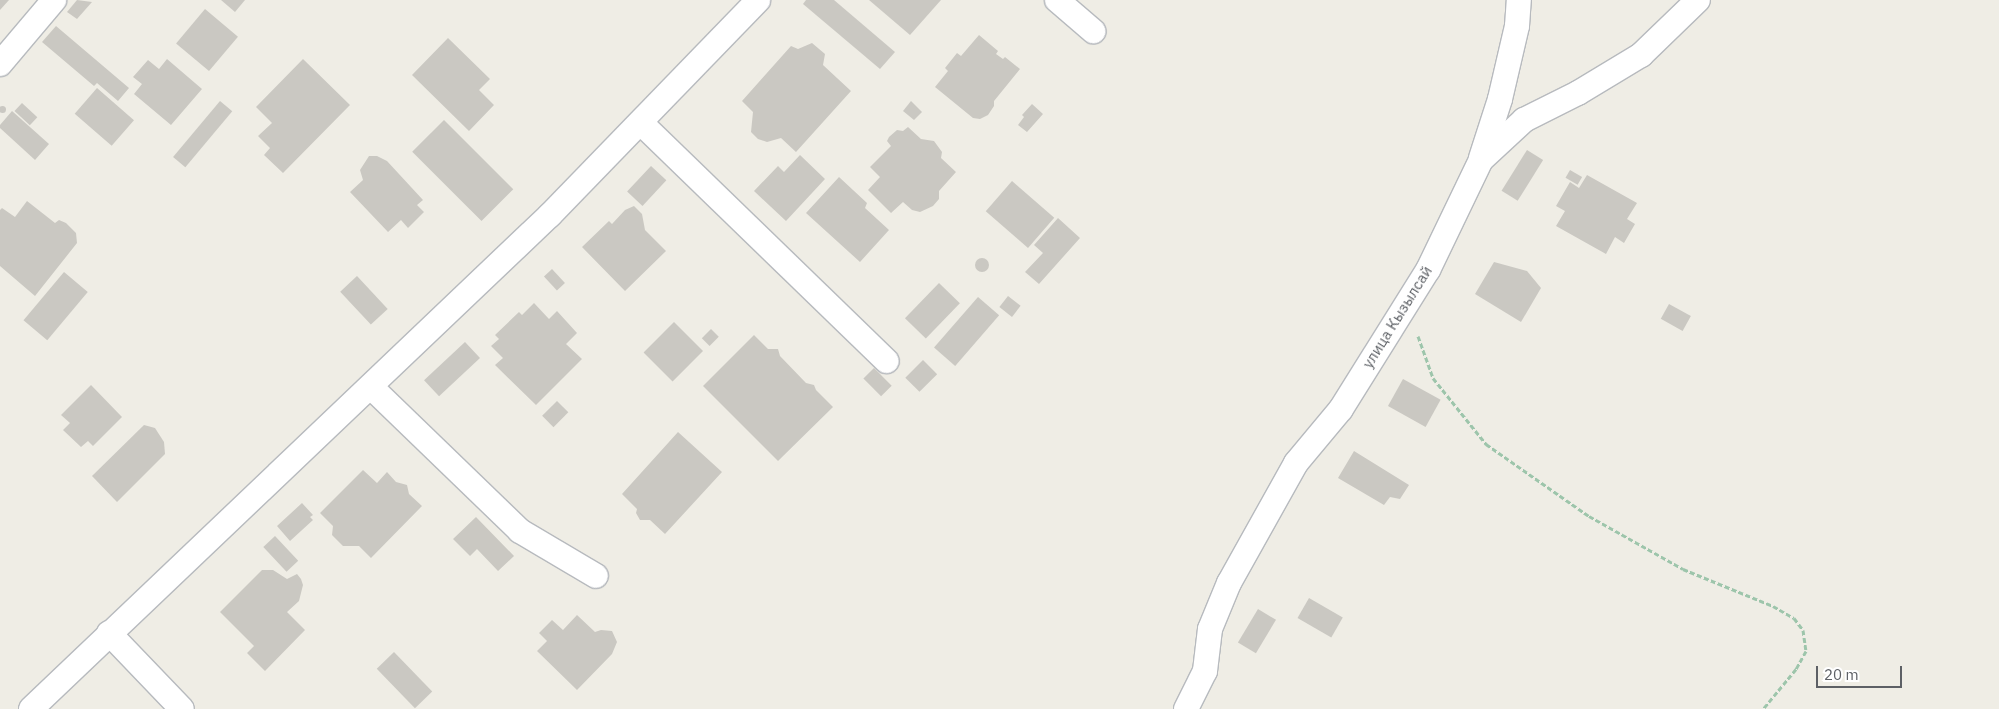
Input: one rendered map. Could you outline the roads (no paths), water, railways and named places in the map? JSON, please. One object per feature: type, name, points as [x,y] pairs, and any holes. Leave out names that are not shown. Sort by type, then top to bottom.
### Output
[{"type":"street","points":[[0,64],[54,0]]},
{"type":"street","points":[[31,709],[108,633],[371,387],[550,215],[758,0]]},
{"type":"street","points":[[1057,0],[1093,31]]},
{"type":"street","points":[[1481,160],[1500,99],[1515,35],[1519,0]]},
{"type":"street","name":"улица Кызылсай","points":[[1186,709],[1204,672],[1210,629],[1229,583],[1296,463],[1341,409],[1428,270],[1481,160],[1524,120],[1578,93],[1641,55],[1698,0]]},
{"type":"street","points":[[641,122],[887,361]]},
{"type":"street","points":[[371,387],[520,531],[596,576]]},
{"type":"street","points":[[108,633],[182,709]]}]
